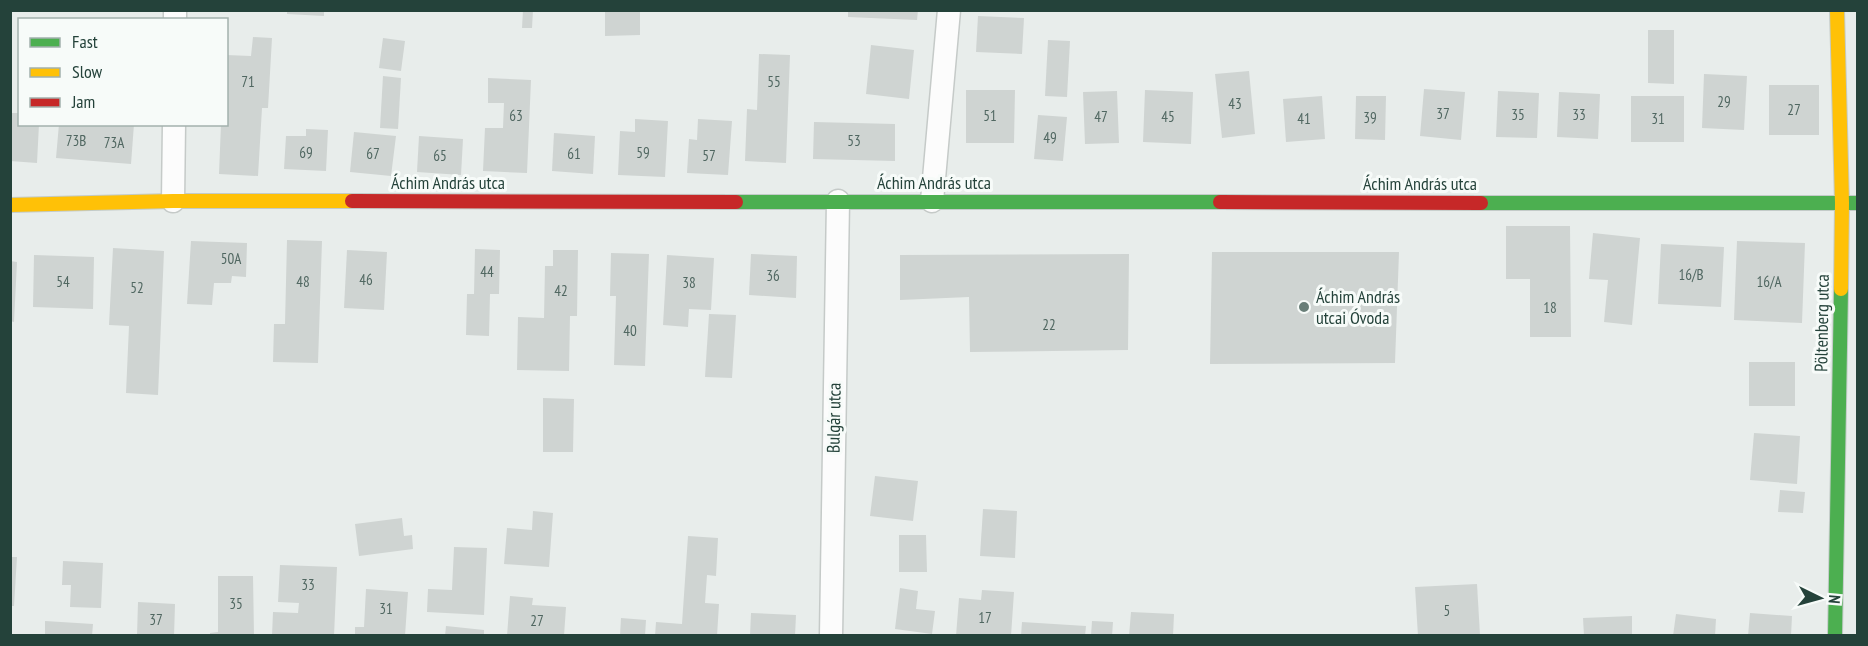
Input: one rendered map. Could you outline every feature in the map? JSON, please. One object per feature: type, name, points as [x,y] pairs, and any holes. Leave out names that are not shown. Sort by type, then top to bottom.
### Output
[{"type":"street","points":[[932,201],[949,10]]},
{"type":"street","name":"Pöltenberg utca","points":[[1835,636],[1842,203],[1837,10]]},
{"type":"street","points":[[173,201],[174,126]]},
{"type":"street","name":"Áchim András utca","points":[[10,205],[173,201],[1857,203]]},
{"type":"street","name":"Bulgár utca","points":[[831,636],[838,201]]},
{"type":"building","points":[[287,10],[324,10],[324,16],[287,14]]},
{"type":"building","points":[[523,10],[533,10],[532,28],[522,28]]},
{"type":"building","points":[[640,10],[640,35],[605,36],[605,11]]},
{"type":"building","points":[[848,10],[918,10],[917,20],[848,17]]},
{"type":"building","points":[[978,16],[1024,18],[1022,54],[976,52]]},
{"type":"building","points":[[1648,30],[1674,30],[1674,84],[1648,83]]},
{"type":"building","points":[[253,37],[272,38],[268,108],[262,108],[258,176],[219,174],[221,126],[228,126],[228,55],[251,56]]},
{"type":"building","points":[[383,38],[405,41],[401,71],[379,68]]},
{"type":"building","points":[[1048,40],[1070,41],[1067,97],[1045,96]]},
{"type":"building","points":[[871,45],[914,50],[909,99],[866,94]]},
{"type":"building","points":[[759,54],[790,55],[786,163],[745,161],[747,109],[757,110]]},
{"type":"building","points":[[1249,71],[1255,134],[1222,138],[1215,74]]},
{"type":"building","points":[[1704,74],[1747,76],[1744,130],[1702,128]]},
{"type":"building","points":[[383,76],[401,78],[398,129],[380,128]]},
{"type":"building","points":[[488,78],[531,80],[527,173],[483,171],[485,128],[503,128],[504,103],[488,103]]},
{"type":"building","points":[[1769,85],[1819,85],[1819,135],[1769,135]]},
{"type":"building","points":[[1424,89],[1465,92],[1461,140],[1420,136]]},
{"type":"building","points":[[966,90],[1015,90],[1014,143],[966,143]]},
{"type":"building","points":[[1145,90],[1193,92],[1191,144],[1143,142]]},
{"type":"building","points":[[1117,91],[1119,143],[1085,144],[1083,92]]},
{"type":"building","points":[[1498,91],[1539,93],[1537,138],[1496,137]]},
{"type":"building","points":[[1559,92],[1600,94],[1598,139],[1557,137]]},
{"type":"building","points":[[1322,96],[1325,139],[1286,142],[1283,99]]},
{"type":"building","points":[[1356,96],[1386,96],[1385,140],[1355,139]]},
{"type":"building","points":[[1631,96],[1684,96],[1684,142],[1631,142]]},
{"type":"building","points":[[10,113],[18,113],[18,126],[39,126],[37,163],[10,161]]},
{"type":"building","points":[[1038,115],[1067,117],[1063,161],[1034,159]]},
{"type":"building","points":[[635,119],[668,121],[665,177],[618,175],[620,131],[635,132]]},
{"type":"building","points":[[698,119],[732,121],[728,175],[687,173],[689,139],[697,140]]},
{"type":"building","points":[[814,122],[895,124],[895,161],[813,159]]},
{"type":"building","points":[[59,126],[134,126],[131,164],[56,158]]},
{"type":"building","points":[[306,129],[328,130],[326,171],[284,169],[286,136],[306,136]]},
{"type":"building","points":[[354,132],[396,136],[391,176],[350,172]]},
{"type":"building","points":[[554,133],[595,136],[593,174],[552,171]]},
{"type":"building","points":[[419,136],[463,139],[461,175],[417,172]]},
{"type":"building","points":[[1506,226],[1570,226],[1571,337],[1530,337],[1530,279],[1506,279]]},
{"type":"building","points":[[1593,233],[1640,238],[1632,325],[1604,322],[1608,280],[1589,279]]},
{"type":"building","points":[[287,240],[322,241],[318,363],[273,362],[274,324],[285,324]]},
{"type":"building","points":[[191,241],[247,243],[246,277],[232,276],[231,283],[214,283],[212,305],[187,304]]},
{"type":"building","points":[[1737,241],[1805,243],[1802,323],[1734,320]]},
{"type":"building","points":[[1661,244],[1724,247],[1721,307],[1658,304]]},
{"type":"building","points":[[113,248],[164,251],[158,395],[126,393],[129,326],[109,325]]},
{"type":"building","points":[[475,249],[500,250],[499,294],[490,294],[489,336],[466,335],[467,294],[474,294]]},
{"type":"building","points":[[347,250],[387,252],[384,310],[344,308]]},
{"type":"building","points":[[553,250],[578,250],[577,316],[570,316],[569,371],[517,370],[518,317],[544,318],[545,266],[553,266]]},
{"type":"building","name":"Áchim András utcai Óvoda","points":[[1212,252],[1399,252],[1395,363],[1210,364]]},
{"type":"building","points":[[611,253],[649,254],[645,366],[614,365],[616,296],[610,296]]},
{"type":"building","points":[[751,254],[797,256],[796,298],[749,295]]},
{"type":"building","points":[[1129,254],[1128,350],[970,352],[969,297],[900,300],[900,255]]},
{"type":"building","points":[[34,255],[94,257],[93,309],[33,307]]},
{"type":"building","points":[[667,255],[714,258],[711,310],[689,309],[688,327],[663,325]]},
{"type":"building","points":[[10,261],[17,262],[14,322],[10,321]]},
{"type":"building","points":[[709,314],[736,315],[732,378],[705,377]]},
{"type":"building","points":[[1749,362],[1795,362],[1795,406],[1749,406]]},
{"type":"building","points":[[543,398],[574,399],[573,452],[543,452]]},
{"type":"building","points":[[1754,433],[1800,436],[1797,484],[1750,480]]},
{"type":"building","points":[[875,476],[918,481],[913,521],[870,516]]},
{"type":"building","points":[[1780,490],[1805,492],[1803,513],[1778,512]]},
{"type":"building","points":[[983,509],[1017,511],[1015,558],[980,556]]},
{"type":"building","points":[[533,511],[553,513],[549,567],[504,564],[507,528],[532,530]]},
{"type":"building","points":[[402,518],[404,536],[412,535],[413,549],[359,556],[355,524]]},
{"type":"building","points":[[899,535],[926,535],[927,572],[899,572]]},
{"type":"building","points":[[688,536],[718,538],[716,576],[707,575],[705,603],[719,604],[717,636],[655,636],[656,622],[682,624]]},
{"type":"building","points":[[454,547],[487,548],[484,615],[427,612],[428,589],[452,590]]},
{"type":"building","points":[[10,557],[17,557],[14,606],[10,606]]},
{"type":"building","points":[[63,561],[103,563],[101,608],[70,607],[71,585],[62,585]]},
{"type":"building","points":[[280,565],[337,567],[334,636],[272,636],[273,612],[298,613],[299,603],[278,602]]},
{"type":"building","points":[[218,576],[253,576],[254,636],[210,636],[210,633],[218,632]]},
{"type":"building","points":[[1477,584],[1480,635],[1418,636],[1415,587]]},
{"type":"building","points":[[900,588],[918,591],[916,609],[935,611],[932,634],[895,629]]},
{"type":"building","points":[[366,589],[408,592],[405,636],[355,636],[355,627],[364,627]]},
{"type":"building","points":[[982,590],[1014,592],[1011,636],[956,636],[959,598],[981,600]]},
{"type":"building","points":[[510,596],[533,598],[532,605],[566,607],[564,636],[507,636]]},
{"type":"building","points":[[138,602],[175,604],[174,636],[137,636]]},
{"type":"building","points":[[1131,612],[1174,614],[1173,636],[1129,636]]},
{"type":"building","points":[[751,613],[796,615],[795,636],[750,636]]},
{"type":"building","points":[[1750,613],[1792,616],[1791,636],[1748,636]]},
{"type":"building","points":[[1676,614],[1716,619],[1715,636],[1673,636]]},
{"type":"building","points":[[1632,616],[1632,636],[1584,636],[1583,618]]},
{"type":"building","points":[[621,618],[646,620],[645,636],[620,636]]},
{"type":"building","points":[[45,621],[93,624],[92,636],[45,636]]},
{"type":"building","points":[[1092,621],[1113,622],[1112,636],[1091,636]]},
{"type":"building","points":[[1022,622],[1086,626],[1085,636],[1021,636]]},
{"type":"building","points":[[446,626],[484,630],[484,636],[445,636]]},
{"type":"traffic: fast","points":[[736,202],[1220,202]]},
{"type":"traffic: fast","points":[[1481,203],[1858,203]]},
{"type":"traffic: fast","points":[[1835,636],[1841,289]]},
{"type":"traffic: slow","points":[[1837,10],[1842,203],[1841,289]]},
{"type":"traffic: slow","points":[[10,205],[173,201],[352,201]]},
{"type":"traffic: jam","points":[[352,201],[736,202]]},
{"type":"traffic: jam","points":[[1220,202],[1481,203]]},
{"type":"place","name":"Áchim András utcai Óvoda","points":[[1304,307]]}]
